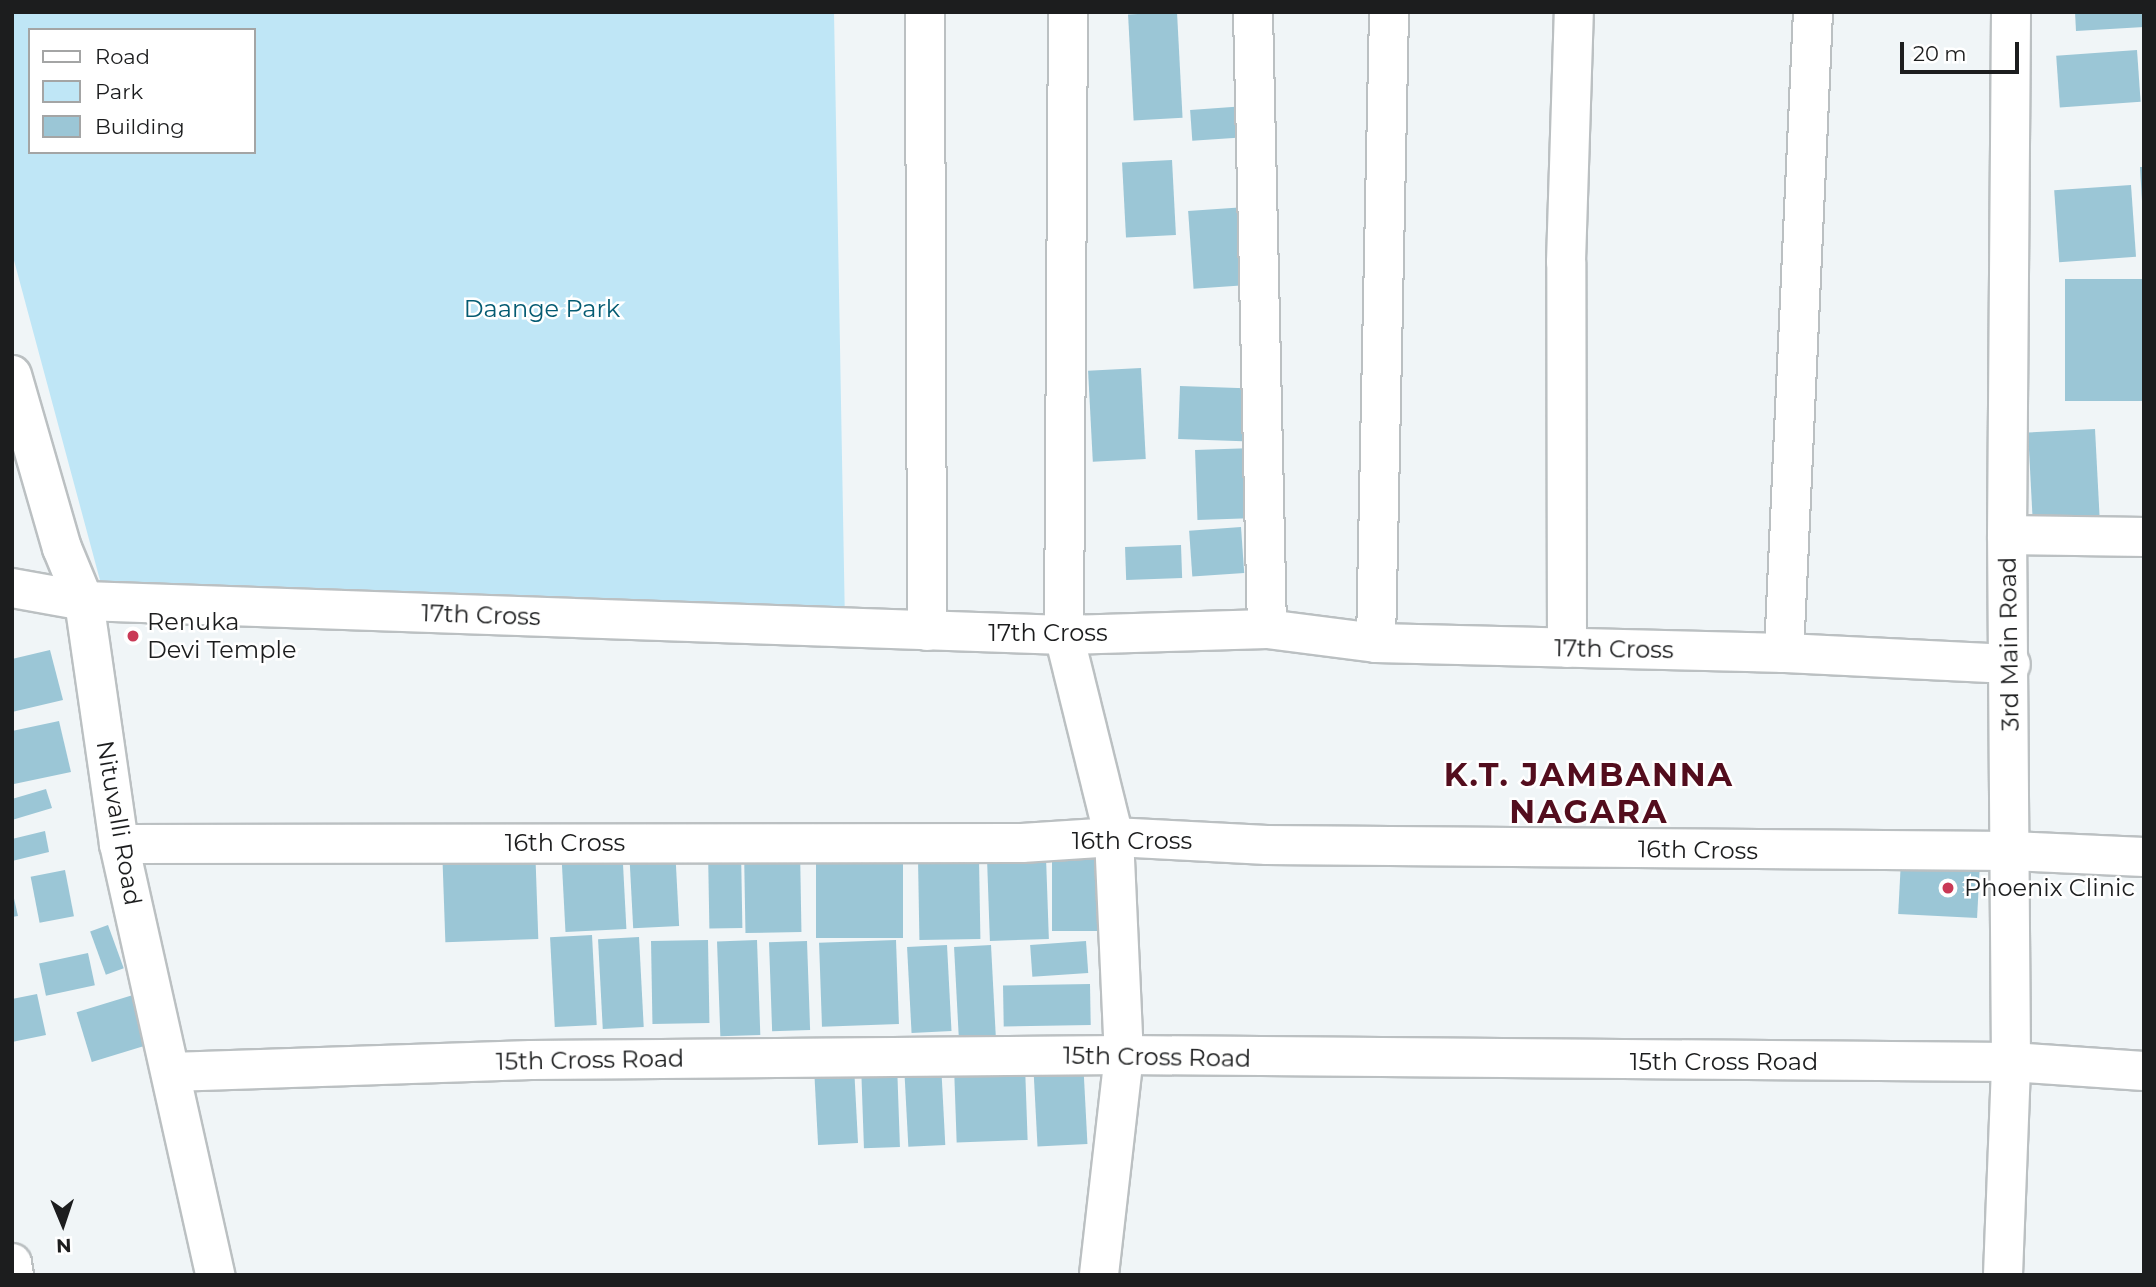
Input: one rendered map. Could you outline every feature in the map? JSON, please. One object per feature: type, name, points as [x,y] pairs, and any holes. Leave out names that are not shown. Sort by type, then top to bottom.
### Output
[{"type":"street","points":[[925,12],[927,631]]},
{"type":"street","points":[[1068,12],[1064,635],[1114,837],[1124,1055],[1100,1275]]},
{"type":"street","points":[[1253,12],[1267,629]]},
{"type":"street","points":[[1376,643],[1390,12]]},
{"type":"street","points":[[1567,648],[1566,262],[1574,12]]},
{"type":"street","points":[[1784,653],[1813,12]]},
{"type":"street","name":"3rd Main Road","points":[[2003,1275],[2011,1062],[2011,664],[2007,535],[2011,12]]},
{"type":"street","name":"Nituvalli Road","points":[[12,375],[62,548],[84,601],[119,844],[215,1275]]},
{"type":"street","points":[[2007,535],[2144,537]]},
{"type":"street","name":"17th Cross","points":[[12,588],[84,601],[1064,635],[1267,629],[1376,643],[1784,653],[2011,664]]},
{"type":"street","name":"16th Cross","points":[[119,844],[1022,843],[1114,837],[1267,845],[2011,851],[2144,858]]},
{"type":"street","name":"15th Cross Road","points":[[171,1072],[531,1060],[1124,1055],[2011,1062],[2144,1071]]},
{"type":"street","points":[[12,1263],[15,1275]]},
{"type":"green space","name":"Daange Park","points":[[12,12],[834,12],[845,625],[101,584],[12,253]]},
{"type":"building","points":[[1177,12],[1183,118],[1134,120],[1128,15]]},
{"type":"building","points":[[2075,12],[2144,12],[2144,27],[2076,31]]},
{"type":"building","points":[[2137,50],[2141,102],[2060,108],[2056,56]]},
{"type":"building","points":[[1246,106],[1248,137],[1192,141],[1190,110]]},
{"type":"building","points":[[1172,160],[1176,235],[1126,238],[1122,163]]},
{"type":"building","points":[[2140,167],[2144,167],[2144,201],[2142,201]]},
{"type":"building","points":[[2131,185],[2136,257],[2059,262],[2054,190]]},
{"type":"building","points":[[1246,207],[1251,285],[1194,289],[1188,211]]},
{"type":"building","points":[[2065,279],[2144,279],[2144,401],[2065,401]]},
{"type":"building","points":[[1141,368],[1146,459],[1093,462],[1088,371]]},
{"type":"building","points":[[1180,386],[1252,389],[1250,441],[1178,439]]},
{"type":"building","points":[[2095,429],[2100,515],[2033,518],[2028,433]]},
{"type":"building","points":[[1254,448],[1256,518],[1197,520],[1195,450]]},
{"type":"building","points":[[1241,527],[1244,573],[1192,577],[1189,531]]},
{"type":"building","points":[[1181,545],[1182,578],[1126,580],[1125,547]]},
{"type":"building","points":[[50,650],[63,700],[12,712],[12,659]]},
{"type":"building","points":[[59,721],[71,772],[14,784],[12,731]]},
{"type":"building","points":[[46,789],[52,808],[12,820],[12,799]]},
{"type":"building","points":[[45,831],[49,852],[12,861],[12,839]]},
{"type":"building","points":[[535,844],[538,939],[445,942],[442,847]]},
{"type":"building","points":[[622,845],[626,929],[565,932],[561,848]]},
{"type":"building","points":[[675,847],[679,926],[633,928],[629,849]]},
{"type":"building","points":[[800,848],[801,932],[745,933],[744,849]]},
{"type":"building","points":[[741,849],[742,928],[709,929],[708,850]]},
{"type":"building","points":[[816,852],[903,852],[903,938],[816,938]]},
{"type":"building","points":[[1046,857],[1049,939],[990,941],[987,859]]},
{"type":"building","points":[[979,858],[980,939],[919,940],[918,859]]},
{"type":"building","points":[[1052,859],[1101,859],[1101,931],[1052,931]]},
{"type":"building","points":[[1901,860],[1980,864],[1977,918],[1898,914]]},
{"type":"building","points":[[65,870],[74,916],[40,923],[31,877]]},
{"type":"building","points":[[12,895],[18,916],[12,917]]},
{"type":"building","points":[[108,925],[124,968],[106,975],[90,931]]},
{"type":"building","points":[[592,935],[597,1025],[555,1027],[550,937]]},
{"type":"building","points":[[639,937],[644,1027],[603,1029],[598,939]]},
{"type":"building","points":[[708,940],[709,1023],[652,1024],[651,941]]},
{"type":"building","points":[[757,940],[760,1035],[720,1036],[717,941]]},
{"type":"building","points":[[896,940],[899,1024],[822,1027],[819,943]]},
{"type":"building","points":[[807,941],[810,1030],[772,1031],[769,942]]},
{"type":"building","points":[[1086,941],[1088,973],[1032,977],[1030,945]]},
{"type":"building","points":[[947,945],[952,1031],[912,1033],[907,947]]},
{"type":"building","points":[[991,945],[996,1041],[959,1043],[954,947]]},
{"type":"building","points":[[88,953],[95,985],[46,996],[39,963]]},
{"type":"building","points":[[1090,984],[1091,1025],[1004,1027],[1003,986]]},
{"type":"building","points":[[37,994],[46,1035],[12,1042],[12,999]]},
{"type":"building","points":[[133,995],[148,1045],[92,1062],[77,1012]]},
{"type":"building","points":[[1083,1059],[1087,1144],[1038,1147],[1033,1062]]},
{"type":"building","points":[[897,1063],[900,1147],[864,1148],[861,1064]]},
{"type":"building","points":[[941,1063],[945,1145],[908,1147],[904,1065]]},
{"type":"building","points":[[1025,1065],[1028,1140],[957,1142],[954,1067]]},
{"type":"building","points":[[854,1066],[858,1143],[818,1145],[814,1068]]},
{"type":"place","name":"Renuka Devi Temple","points":[[133,636]]},
{"type":"place","name":"Phoenix Clinic","points":[[1948,888]]},
{"type":"district","name":"K.T. JAMBANNA NAGARA","points":[[1589,794]]}]
